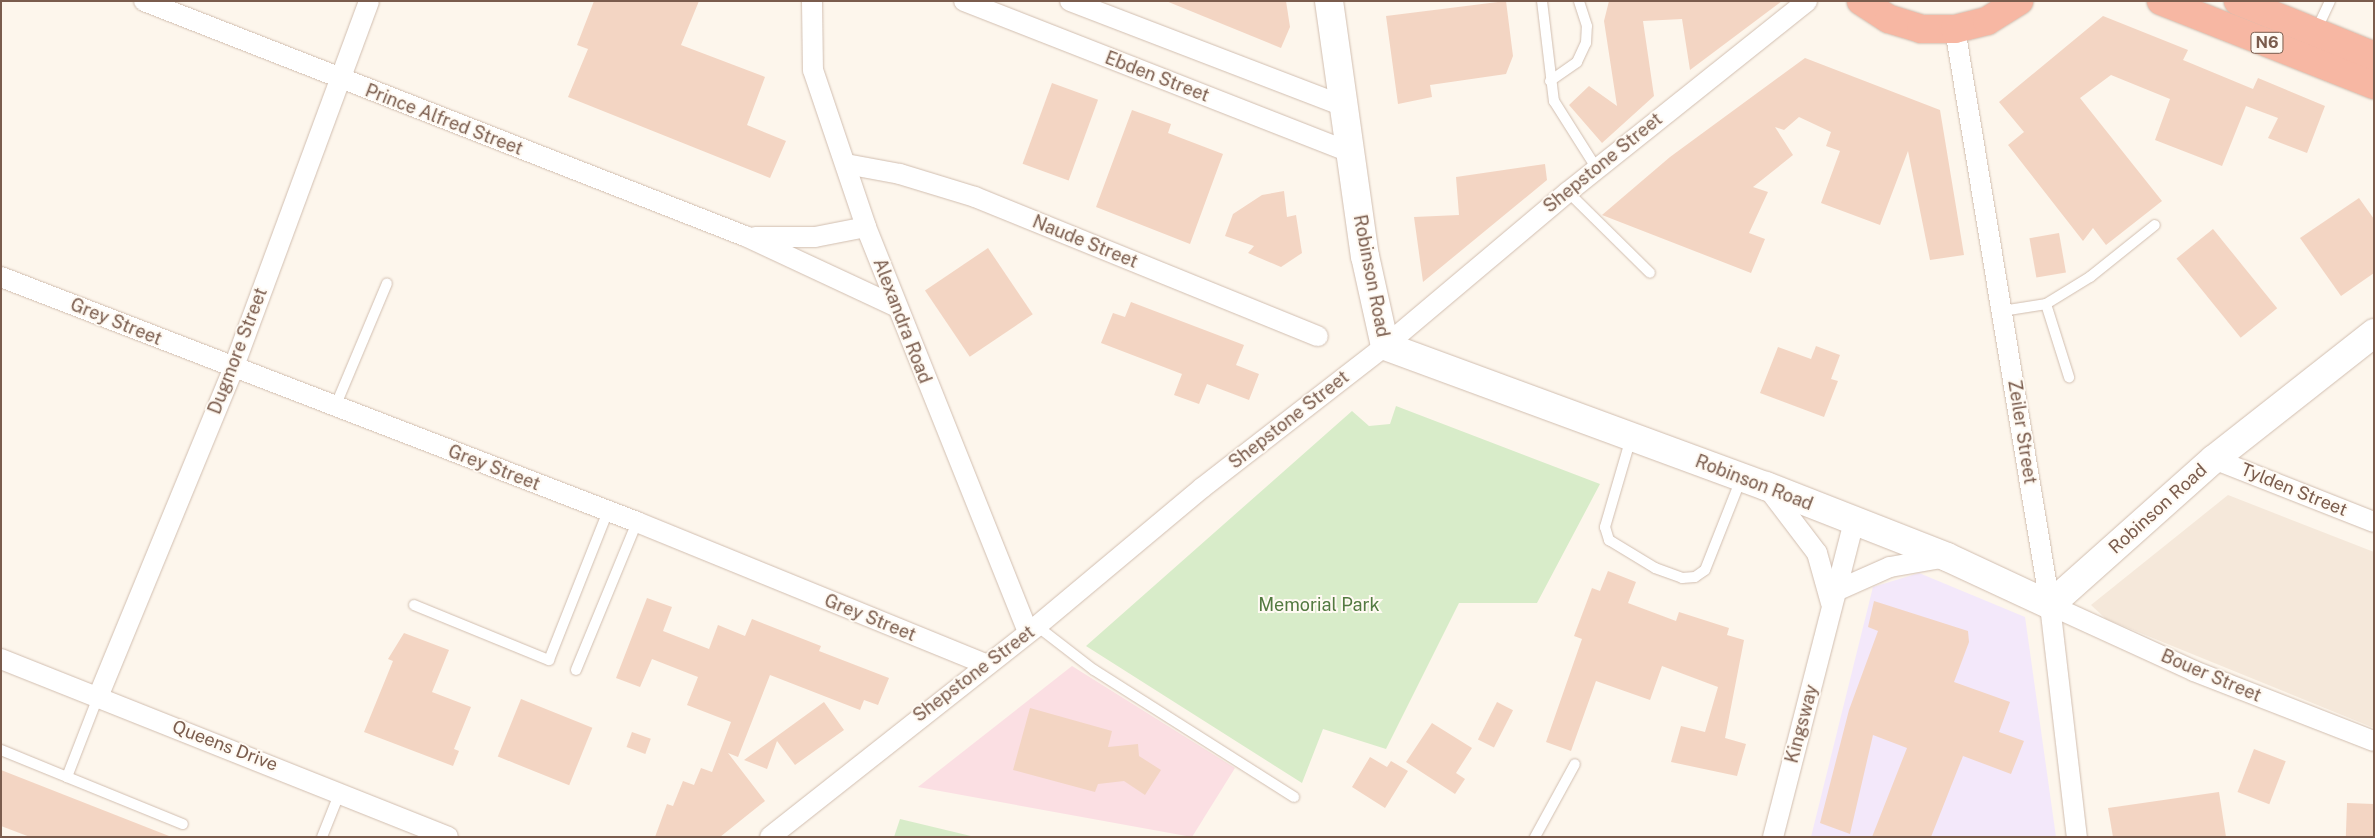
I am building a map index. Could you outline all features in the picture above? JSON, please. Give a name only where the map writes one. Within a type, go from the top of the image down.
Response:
[{"type":"highway","points":[[1861,1],[1889,19],[1921,29],[1955,30],[1987,21],[2019,1]]},
{"type":"highway","name":"N6","points":[[2161,1],[2374,85]]},
{"type":"highway","name":"N6","points":[[2238,1],[2374,56]]},
{"type":"street","name":"Prince Alfred Street","points":[[144,1],[338,79],[745,236],[895,306]]},
{"type":"street","name":"Dugmore Street","points":[[98,697],[233,369],[338,79],[369,1]]},
{"type":"street","name":"Alexandra Road","points":[[812,1],[813,70],[866,227],[895,306],[1032,629]]},
{"type":"street","name":"Ebden Street","points":[[964,1],[1350,152]]},
{"type":"street","points":[[1070,1],[1343,106]]},
{"type":"street","name":"Robinson Road","points":[[1329,1],[1365,256],[1385,346],[1754,482],[1947,557],[2050,605],[2214,459],[2374,333]]},
{"type":"street","name":"Shepstone Street","points":[[770,837],[985,664],[1032,629],[1202,488],[1385,346],[1790,8],[1807,1]]},
{"type":"street","name":"Zeiler Street","points":[[1955,30],[2050,605],[2077,837]]},
{"type":"street","name":"Naude Street","points":[[846,164],[900,174],[975,197],[1318,336]]},
{"type":"street","name":"Prince Alfred Street","points":[[745,236],[815,237],[866,227]]},
{"type":"street","name":"Grey Street","points":[[1,277],[233,369],[637,522],[985,664]]},
{"type":"street","name":"Tylden Street","points":[[2214,459],[2374,522]]},
{"type":"street","name":"Kingsway","points":[[1754,482],[1817,553],[1828,584],[1832,612]]},
{"type":"street","name":"Kingsway","points":[[1772,837],[1838,590],[1854,521]]},
{"type":"street","points":[[1838,590],[1890,567],[1947,557]]},
{"type":"street","name":"Bouer Street","points":[[2050,605],[2194,671],[2374,741]]},
{"type":"street","name":"Queens Drive","points":[[1,659],[340,792],[448,837]]},
{"type":"lane","points":[[1542,1],[1550,81],[1561,118],[1597,168]]},
{"type":"lane","points":[[1550,81],[1577,62],[1586,43],[1587,26],[1579,1]]},
{"type":"lane","points":[[2315,32],[2330,1]]},
{"type":"lane","points":[[1568,192],[1650,273]]},
{"type":"lane","points":[[2002,311],[2046,304],[2090,277],[2155,225]]},
{"type":"lane","points":[[335,407],[387,282]]},
{"type":"lane","points":[[2046,304],[2069,377]]},
{"type":"lane","points":[[1631,437],[1605,527],[1609,540],[1655,568],[1682,578],[1695,577],[1705,570],[1754,482]]},
{"type":"lane","points":[[414,605],[549,660],[608,511]]},
{"type":"lane","points":[[576,670],[637,522]]},
{"type":"lane","points":[[1032,629],[1294,797]]},
{"type":"lane","points":[[67,777],[98,697]]},
{"type":"lane","points":[[1,750],[183,824]]},
{"type":"lane","points":[[1535,837],[1575,764]]},
{"type":"lane","points":[[322,837],[340,792]]},
{"type":"shaded area","points":[[2228,495],[2374,552],[2374,728],[2106,619],[2091,605]]},
{"type":"shaded area","points":[[1919,573],[2025,617],[2056,837],[1811,837],[1873,587]]},
{"type":"shaded area","points":[[1072,666],[1235,768],[1192,837],[918,787]]},
{"type":"green space","name":"Memorial Park","points":[[1396,406],[1600,484],[1537,603],[1459,603],[1386,749],[1323,729],[1302,783],[1086,646],[1352,411],[1369,426],[1390,424]]},
{"type":"green space","points":[[900,819],[975,837],[894,837]]},
{"type":"building","points":[[594,1],[699,1],[681,45],[765,77],[747,125],[786,141],[770,178],[568,97],[588,49],[577,45]]},
{"type":"building","points":[[1166,1],[1286,1],[1290,27],[1281,48]]},
{"type":"building","points":[[1506,1],[1513,56],[1506,74],[1430,85],[1432,97],[1398,104],[1386,16]]},
{"type":"building","points":[[1609,1],[1782,1],[1690,70],[1682,19],[1643,21],[1654,96],[1602,143],[1569,105],[1589,86],[1617,106],[1604,21]]},
{"type":"building","points":[[2103,16],[2188,50],[2183,60],[2253,89],[2258,78],[2325,106],[2307,153],[2268,138],[2278,118],[2246,106],[2222,166],[2155,140],[2170,99],[2111,75],[2080,98],[2162,201],[2106,245],[2093,228],[2083,241],[2008,145],[2024,132],[1999,102]]},
{"type":"building","points":[[1805,58],[1940,110],[1964,255],[1930,260],[1908,151],[1880,225],[1821,203],[1840,151],[1826,146],[1831,132],[1799,117],[1784,130],[1775,127],[1793,155],[1753,187],[1768,192],[1749,233],[1765,239],[1751,273],[1602,215],[1670,157]]},
{"type":"building","points":[[1052,83],[1098,100],[1069,181],[1023,164]]},
{"type":"building","points":[[1132,110],[1171,124],[1168,133],[1223,154],[1190,244],[1096,207]]},
{"type":"building","points":[[1545,164],[1547,180],[1423,282],[1414,217],[1459,215],[1456,177]]},
{"type":"building","points":[[1284,191],[1287,217],[1296,215],[1302,253],[1281,267],[1248,253],[1254,246],[1225,236],[1233,214],[1262,195]]},
{"type":"building","points":[[2359,198],[2374,219],[2374,273],[2341,296],[2300,238]]},
{"type":"building","points":[[2213,229],[2277,308],[2241,338],[2176,259]]},
{"type":"building","points":[[2059,233],[2066,272],[2036,278],[2029,238]]},
{"type":"building","points":[[988,248],[1033,314],[970,357],[925,290]]},
{"type":"building","points":[[1131,302],[1244,345],[1236,365],[1259,374],[1249,400],[1207,384],[1199,404],[1174,395],[1182,374],[1101,343],[1113,313],[1125,317]]},
{"type":"building","points":[[1816,346],[1840,355],[1831,379],[1838,381],[1824,417],[1760,393],[1778,347],[1811,359]]},
{"type":"building","points":[[1608,571],[1636,582],[1628,603],[1676,621],[1679,612],[1729,628],[1727,635],[1744,640],[1725,738],[1746,744],[1737,776],[1671,762],[1681,726],[1705,732],[1718,687],[1662,666],[1650,700],[1596,681],[1571,751],[1546,742],[1582,639],[1574,636],[1592,588],[1600,591]]},
{"type":"building","points":[[647,598],[672,607],[663,631],[709,649],[718,625],[745,636],[752,619],[821,646],[819,651],[889,678],[878,705],[864,700],[860,710],[770,675],[738,757],[728,753],[765,801],[720,837],[655,837],[667,804],[673,806],[683,781],[694,785],[701,768],[712,772],[731,722],[687,705],[698,677],[652,659],[640,687],[616,678]]},
{"type":"building","points":[[1874,601],[1968,631],[1969,642],[1954,682],[2010,702],[1999,732],[2024,741],[2011,774],[1963,756],[1931,837],[1872,837],[1907,748],[1873,735],[1850,834],[1820,823],[1849,710],[1878,631],[1868,627]]},
{"type":"building","points":[[404,633],[449,650],[432,692],[471,707],[454,749],[459,751],[453,766],[364,732],[393,661],[388,659]]},
{"type":"building","points":[[521,699],[592,728],[569,785],[498,756]]},
{"type":"building","points":[[824,702],[844,730],[795,765],[777,741],[767,769],[744,760]]},
{"type":"building","points":[[1497,702],[1513,710],[1494,748],[1478,739]]},
{"type":"building","points":[[1030,708],[1112,731],[1108,747],[1138,744],[1139,756],[1161,770],[1145,795],[1124,781],[1098,784],[1095,792],[1013,770]]},
{"type":"building","points":[[1432,723],[1472,748],[1456,773],[1465,779],[1455,794],[1406,762]]},
{"type":"building","points":[[632,732],[651,739],[645,754],[627,747]]},
{"type":"building","points":[[2254,749],[2286,761],[2269,804],[2238,792]]},
{"type":"building","points":[[1370,757],[1387,767],[1391,761],[1408,771],[1385,808],[1352,787]]},
{"type":"building","points":[[1,770],[169,837],[30,837],[1,826]]},
{"type":"building","points":[[2219,792],[2226,837],[2113,837],[2108,808]]},
{"type":"building","points":[[2347,803],[2374,804],[2373,837],[2346,837]]}]
